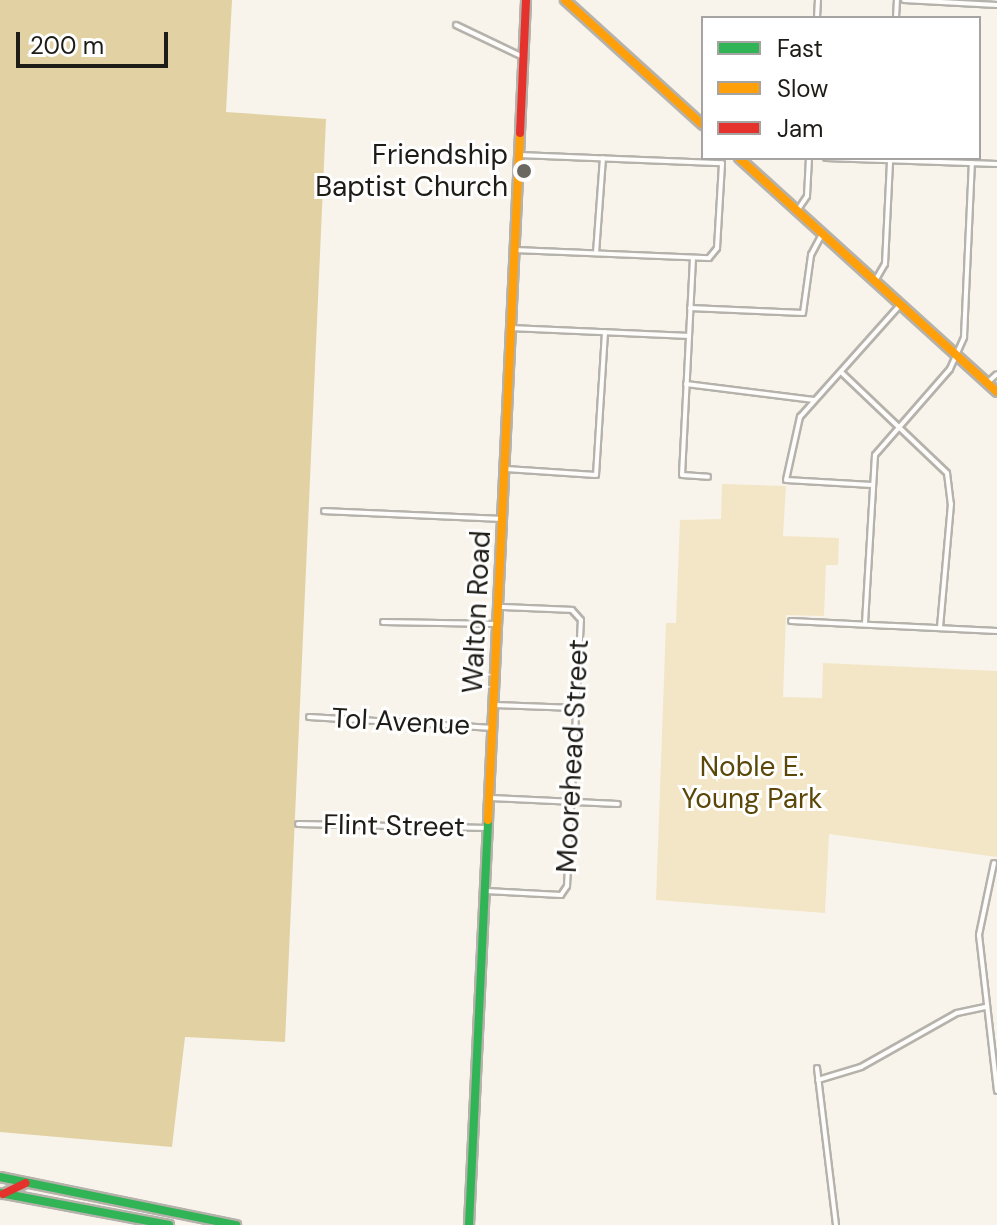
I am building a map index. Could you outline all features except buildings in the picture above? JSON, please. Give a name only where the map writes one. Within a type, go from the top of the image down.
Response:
[{"type":"main road","name":"Walton Road","points":[[469,1225],[526,0]]},
{"type":"main road","points":[[565,0],[701,123]]},
{"type":"main road","points":[[741,160],[997,392]]},
{"type":"main road","points":[[0,1177],[236,1225]]},
{"type":"main road","points":[[32,1182],[8,1186],[2,1194],[169,1225]]},
{"type":"street","points":[[904,0],[997,5]]},
{"type":"street","points":[[456,25],[523,57]]},
{"type":"street","points":[[519,155],[722,163]]},
{"type":"street","points":[[596,253],[603,158]]},
{"type":"street","points":[[515,250],[693,258],[714,254],[722,163],[725,160]]},
{"type":"street","points":[[797,211],[807,196],[809,160]]},
{"type":"street","points":[[875,281],[885,264],[890,160]]},
{"type":"street","points":[[910,160],[997,164]]},
{"type":"street","points":[[865,623],[875,455],[957,356],[966,323],[972,163]]},
{"type":"street","points":[[690,308],[803,313],[811,255],[822,234]]},
{"type":"street","points":[[693,258],[682,475],[708,477]]},
{"type":"street","points":[[872,485],[786,480],[797,424],[814,400],[900,305]]},
{"type":"street","points":[[512,328],[688,336]]},
{"type":"street","points":[[506,469],[596,475],[605,332]]},
{"type":"street","points":[[841,372],[939,462],[950,487],[940,628]]},
{"type":"street","points":[[987,383],[997,374]]},
{"type":"street","points":[[686,384],[814,400]]},
{"type":"street","points":[[324,511],[504,519]]},
{"type":"street","name":"Moorehead Street","points":[[486,891],[564,893],[581,620],[572,610],[499,607]]},
{"type":"street","points":[[791,621],[997,631]]},
{"type":"street","points":[[383,622],[499,624]]},
{"type":"street","points":[[495,705],[576,708]]},
{"type":"street","name":"Tol Avenue","points":[[309,717],[494,728]]},
{"type":"street","points":[[491,798],[618,804]]},
{"type":"street","name":"Flint Street","points":[[298,824],[489,828]]},
{"type":"street","points":[[994,863],[979,935],[997,1091]]},
{"type":"street","points":[[818,1080],[861,1067],[960,1012],[986,1007]]},
{"type":"street","points":[[817,1068],[836,1225]]},
{"type":"green space","name":"Noble E. Young Park","points":[[722,484],[786,486],[783,536],[839,538],[838,565],[826,565],[824,616],[786,615],[783,697],[822,698],[823,663],[997,671],[997,857],[829,834],[825,913],[656,900],[666,623],[676,623],[680,520],[721,519]]},
{"type":"shaded area","points":[[0,0],[232,0],[226,112],[326,119],[285,1042],[185,1037],[172,1147],[0,1132]]},
{"type":"traffic: fast","points":[[469,1225],[488,820]]},
{"type":"traffic: fast","points":[[0,1177],[236,1225]]},
{"type":"traffic: fast","points":[[0,1193],[169,1225]]},
{"type":"traffic: slow","points":[[565,0],[701,123]]},
{"type":"traffic: slow","points":[[488,820],[520,133]]},
{"type":"traffic: slow","points":[[741,160],[997,392]]},
{"type":"traffic: jam","points":[[520,133],[526,0]]},
{"type":"traffic: jam","points":[[3,1194],[26,1183]]},
{"type":"place","name":"Friendship Baptist Church","points":[[524,171]]}]
